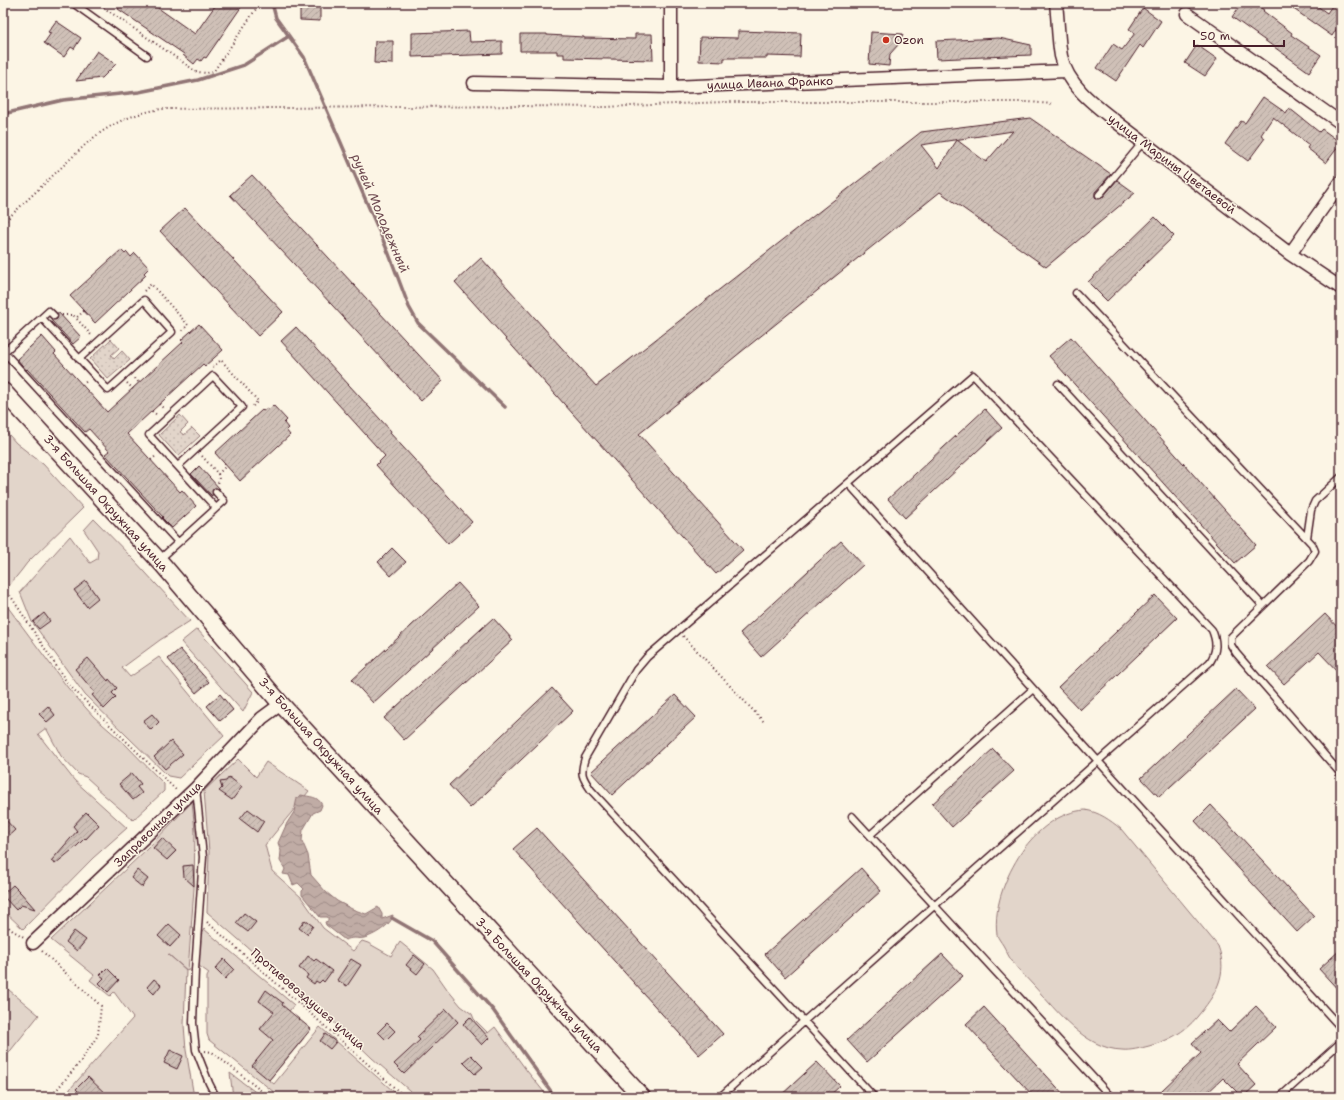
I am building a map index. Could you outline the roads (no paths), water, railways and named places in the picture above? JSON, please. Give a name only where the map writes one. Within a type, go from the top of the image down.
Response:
[{"type":"street","points":[[671,3],[671,87]]},
{"type":"street","name":"улица Марины Цветаевой","points":[[1056,3],[1061,56],[1066,71],[1079,90],[1094,104],[1290,254],[1341,288]]},
{"type":"street","points":[[1187,14],[1341,123]]},
{"type":"street","name":"улица Ивана Франко","points":[[474,83],[671,87],[1066,71]]},
{"type":"street","points":[[1290,254],[1341,182]]},
{"type":"street","name":"3-я Большая Окружная улица","points":[[3,391],[158,561],[281,704],[642,1097]]},
{"type":"street","name":"Заправочная улица","points":[[33,943],[196,788],[262,718],[281,704]]},
{"type":"lane","points":[[72,3],[147,56]]},
{"type":"lane","points":[[1100,195],[1143,142]]},
{"type":"lane","points":[[1076,292],[1312,544],[1315,551],[1312,557],[1231,637],[1231,645],[1236,653],[1341,774]]},
{"type":"lane","points":[[42,318],[108,390],[172,332],[144,300],[77,356]]},
{"type":"lane","points":[[54,316],[49,311],[4,352],[178,542]]},
{"type":"lane","points":[[720,1097],[804,1021],[1210,662],[1214,656],[1216,638],[1212,630],[973,375],[647,657],[636,670],[585,758],[582,767],[582,777],[591,790],[804,1021],[874,1097]]},
{"type":"lane","points":[[178,466],[242,408],[213,376],[149,435],[216,508]]},
{"type":"lane","points":[[1058,384],[1263,606]]},
{"type":"lane","points":[[1307,538],[1311,510],[1315,501],[1341,477]]},
{"type":"lane","points":[[848,483],[1341,1028]]},
{"type":"lane","points":[[158,561],[224,501],[216,492]]},
{"type":"lane","points":[[870,835],[1033,689]]},
{"type":"lane","points":[[196,788],[203,857],[193,1023],[196,1050],[216,1097]]},
{"type":"lane","points":[[852,816],[1111,1097]]},
{"type":"lane","points":[[1280,1097],[1341,1042]]},
{"type":"water","points":[[301,795],[316,798],[322,805],[320,810],[313,813],[303,830],[302,841],[308,855],[311,875],[326,892],[337,901],[352,909],[366,914],[378,907],[382,914],[382,919],[393,915],[392,919],[382,930],[368,937],[345,940],[326,925],[325,922],[328,921],[328,917],[320,917],[302,895],[302,891],[304,889],[298,883],[293,885],[289,875],[283,874],[285,869],[280,861],[281,851],[278,843],[294,812],[297,798]]},
{"type":"waterway","name":"ручей Молодежный","points":[[272,3],[276,18],[304,57],[389,254],[409,307],[418,323],[505,407]]},
{"type":"waterway","points":[[3,114],[63,100],[139,92],[198,80],[244,65],[289,36]]},
{"type":"waterway","points":[[392,918],[432,941],[493,1010],[555,1097]]},
{"type":"place","name":"Ozon","points":[[886,40]]}]
